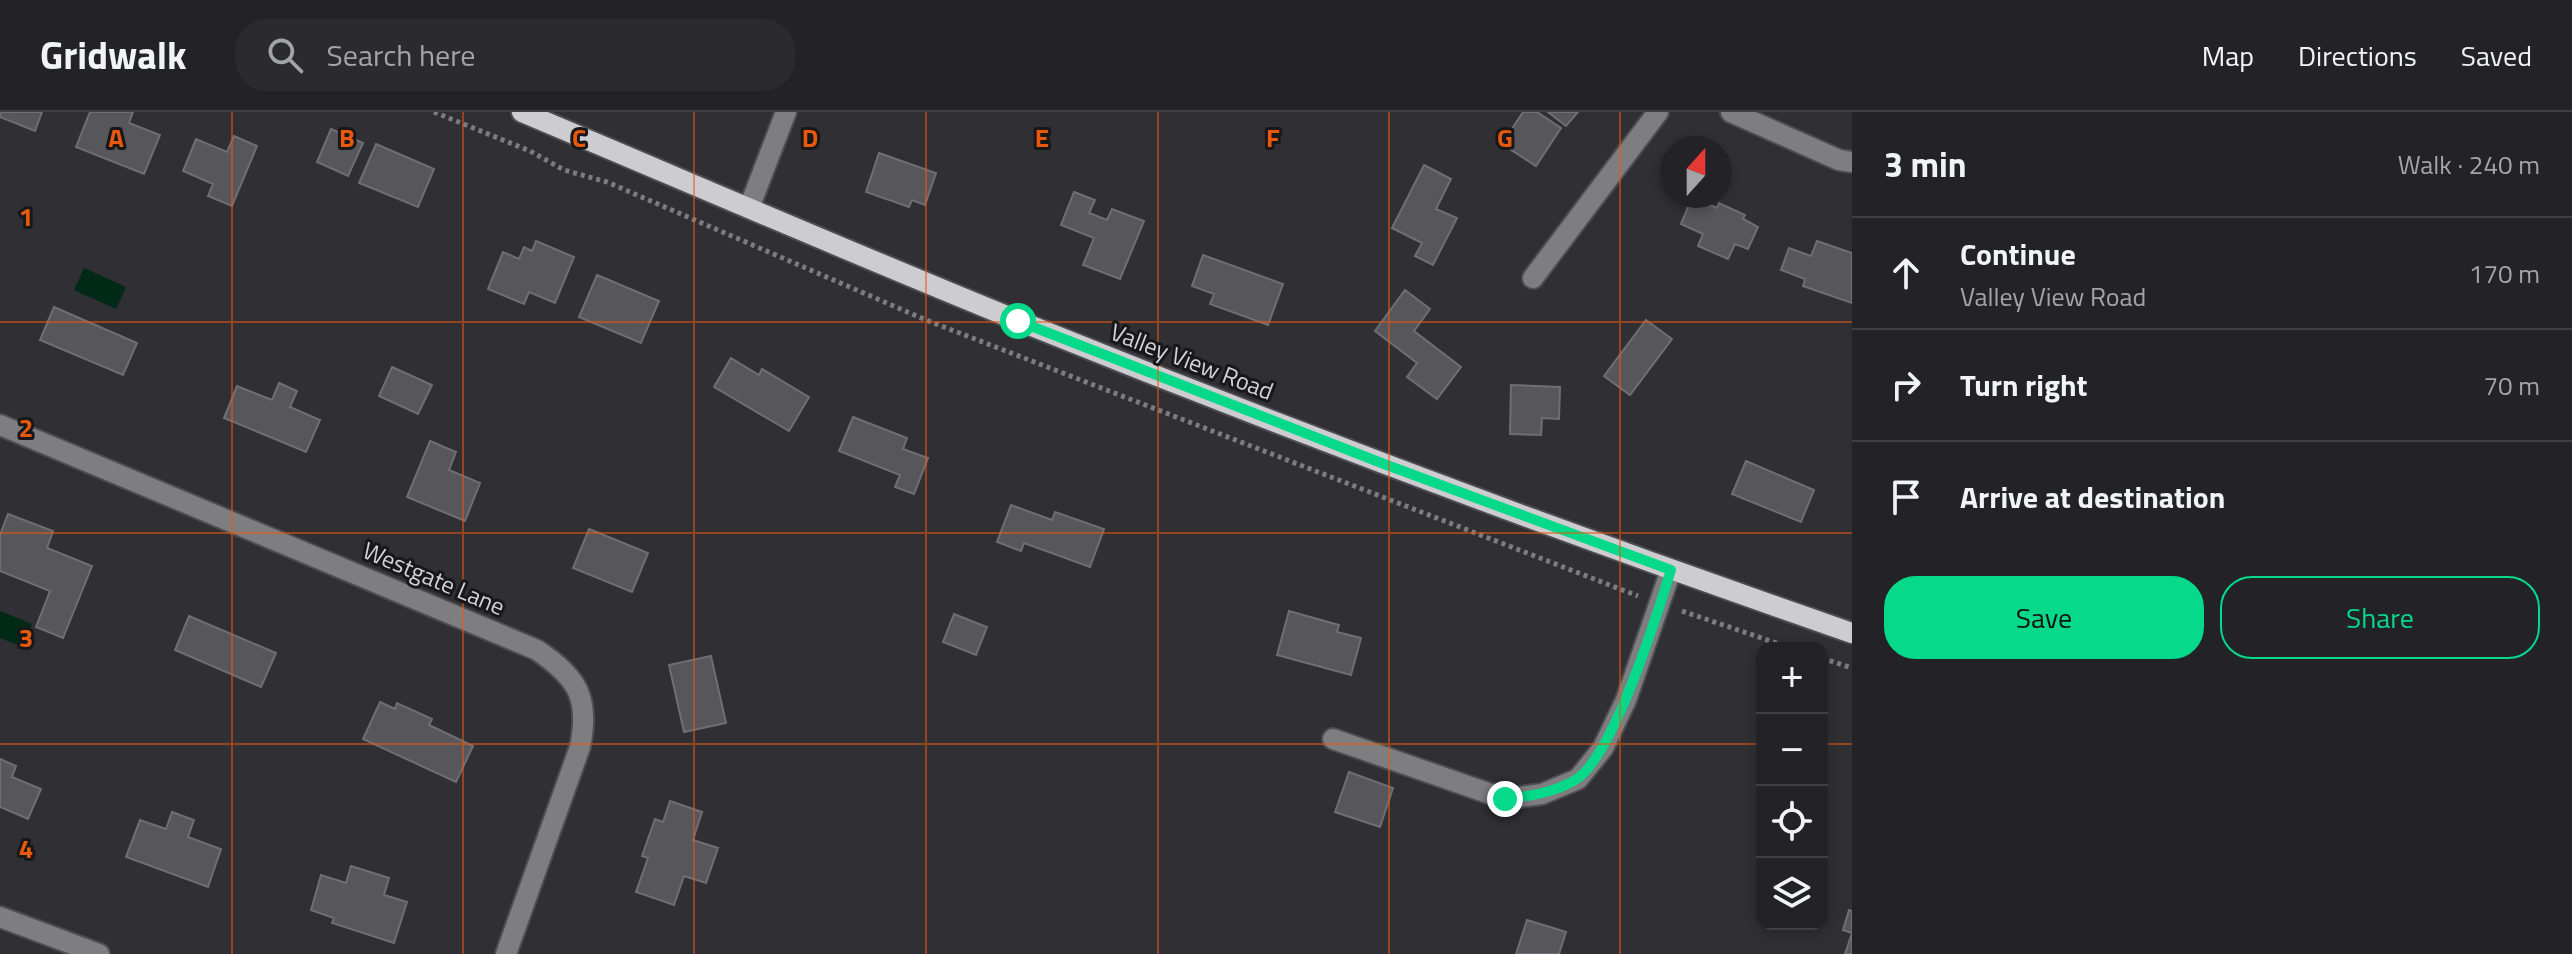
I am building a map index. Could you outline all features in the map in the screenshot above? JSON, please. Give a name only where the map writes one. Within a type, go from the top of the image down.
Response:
[{"type":"main road","name":"Valley View Road","points":[[522,112],[1018,321],[1369,459],[1852,633]]},
{"type":"street","points":[[749,208],[786,112]]},
{"type":"street","points":[[1533,278],[1658,112]]},
{"type":"street","points":[[1731,112],[1839,160],[1852,162]]},
{"type":"street","name":"Westgate Lane","points":[[0,425],[537,650],[561,666],[578,690],[586,719],[506,954]]},
{"type":"street","points":[[1333,739],[1505,799],[1542,794],[1578,779],[1603,748],[1626,700],[1671,570]]},
{"type":"street","points":[[0,917],[99,954]]},
{"type":"path","points":[[434,112],[530,151],[564,170],[607,182],[926,320],[1660,604],[1773,642]]},
{"type":"path","points":[[1828,660],[1852,668]]},
{"type":"shaded area","points":[[84,268],[126,287],[116,309],[74,290]]},
{"type":"shaded area","points":[[0,611],[32,624],[23,647],[0,638]]},
{"type":"building","points":[[0,112],[42,112],[35,131],[0,117]]},
{"type":"building","points":[[90,112],[133,112],[129,123],[160,135],[144,174],[76,147]]},
{"type":"building","points":[[1523,112],[1537,112],[1561,128],[1536,166],[1502,144]]},
{"type":"building","points":[[1548,112],[1578,112],[1566,126]]},
{"type":"building","points":[[331,129],[363,143],[348,176],[317,162]]},
{"type":"building","points":[[234,136],[257,146],[232,206],[208,196],[213,184],[183,171],[196,139],[227,152]]},
{"type":"building","points":[[376,144],[434,169],[418,207],[359,183]]},
{"type":"building","points":[[879,153],[936,173],[925,205],[912,200],[909,207],[866,192]]},
{"type":"building","points":[[1424,165],[1451,179],[1436,209],[1457,218],[1433,265],[1415,256],[1422,243],[1392,228]]},
{"type":"building","points":[[1074,192],[1095,200],[1089,213],[1107,220],[1112,209],[1144,221],[1120,279],[1083,265],[1094,238],[1061,225]]},
{"type":"building","points":[[1688,208],[1730,208],[1745,215],[1743,219],[1758,227],[1748,249],[1735,244],[1728,259],[1698,246],[1703,234],[1681,224]]},
{"type":"building","points":[[536,241],[574,257],[555,303],[529,292],[524,304],[488,289],[503,252],[519,259],[524,247],[532,251]]},
{"type":"building","points":[[1817,241],[1852,253],[1852,303],[1803,286],[1805,279],[1781,270],[1789,248],[1811,256]]},
{"type":"building","points":[[1203,255],[1283,284],[1268,325],[1210,304],[1214,294],[1192,286]]},
{"type":"building","points":[[597,275],[659,301],[641,343],[579,317]]},
{"type":"building","points":[[1405,290],[1430,309],[1414,331],[1461,367],[1437,399],[1407,377],[1417,363],[1375,331]]},
{"type":"building","points":[[54,307],[137,343],[123,375],[40,340]]},
{"type":"building","points":[[1646,320],[1672,339],[1630,395],[1604,376]]},
{"type":"building","points":[[731,358],[759,375],[762,369],[809,397],[789,431],[714,387]]},
{"type":"building","points":[[392,367],[432,385],[418,414],[379,396]]},
{"type":"building","points":[[279,383],[297,391],[290,407],[320,420],[306,452],[224,418],[237,386],[272,400]]},
{"type":"building","points":[[1511,385],[1560,387],[1559,419],[1542,418],[1541,435],[1510,434]]},
{"type":"building","points":[[853,417],[907,438],[903,449],[928,458],[914,494],[895,487],[900,475],[839,451]]},
{"type":"building","points":[[430,441],[456,452],[449,470],[480,483],[465,521],[407,497]]},
{"type":"building","points":[[1746,461],[1814,490],[1801,522],[1732,494]]},
{"type":"building","points":[[1011,505],[1052,520],[1055,512],[1104,529],[1090,567],[1024,543],[1021,551],[997,542]]},
{"type":"building","points":[[8,514],[53,531],[47,548],[92,566],[63,638],[36,627],[50,591],[0,571],[0,535]]},
{"type":"building","points":[[589,529],[648,553],[632,592],[573,568]]},
{"type":"building","points":[[1289,611],[1339,625],[1337,632],[1361,638],[1351,675],[1277,655]]},
{"type":"building","points":[[954,614],[987,627],[976,655],[943,642]]},
{"type":"building","points":[[189,616],[276,653],[261,687],[175,650]]},
{"type":"building","points":[[711,656],[726,723],[684,732],[669,665]]},
{"type":"building","points":[[380,702],[395,709],[397,703],[432,719],[429,725],[473,746],[456,782],[363,739]]},
{"type":"building","points":[[0,759],[16,766],[12,777],[41,789],[28,819],[0,807]]},
{"type":"building","points":[[1349,772],[1393,788],[1380,827],[1335,812]]},
{"type":"building","points":[[670,801],[702,812],[693,840],[718,848],[706,883],[684,876],[674,905],[636,892],[648,858],[642,856],[655,819],[663,822]]},
{"type":"building","points":[[172,812],[194,820],[188,837],[221,849],[208,887],[126,857],[140,820],[166,829]]},
{"type":"building","points":[[351,866],[389,878],[384,895],[407,902],[394,943],[332,923],[334,918],[311,910],[321,875],[346,883]]},
{"type":"building","points":[[1849,910],[1852,911],[1852,933],[1843,930]]},
{"type":"building","points":[[1527,920],[1566,932],[1559,954],[1516,954]]},
{"type":"building","points":[[1852,933],[1852,954],[1845,954]]},
{"type":"route","points":[[1018,321],[1384,464],[1671,570],[1626,700],[1603,748],[1578,779],[1542,794],[1505,799]]}]
